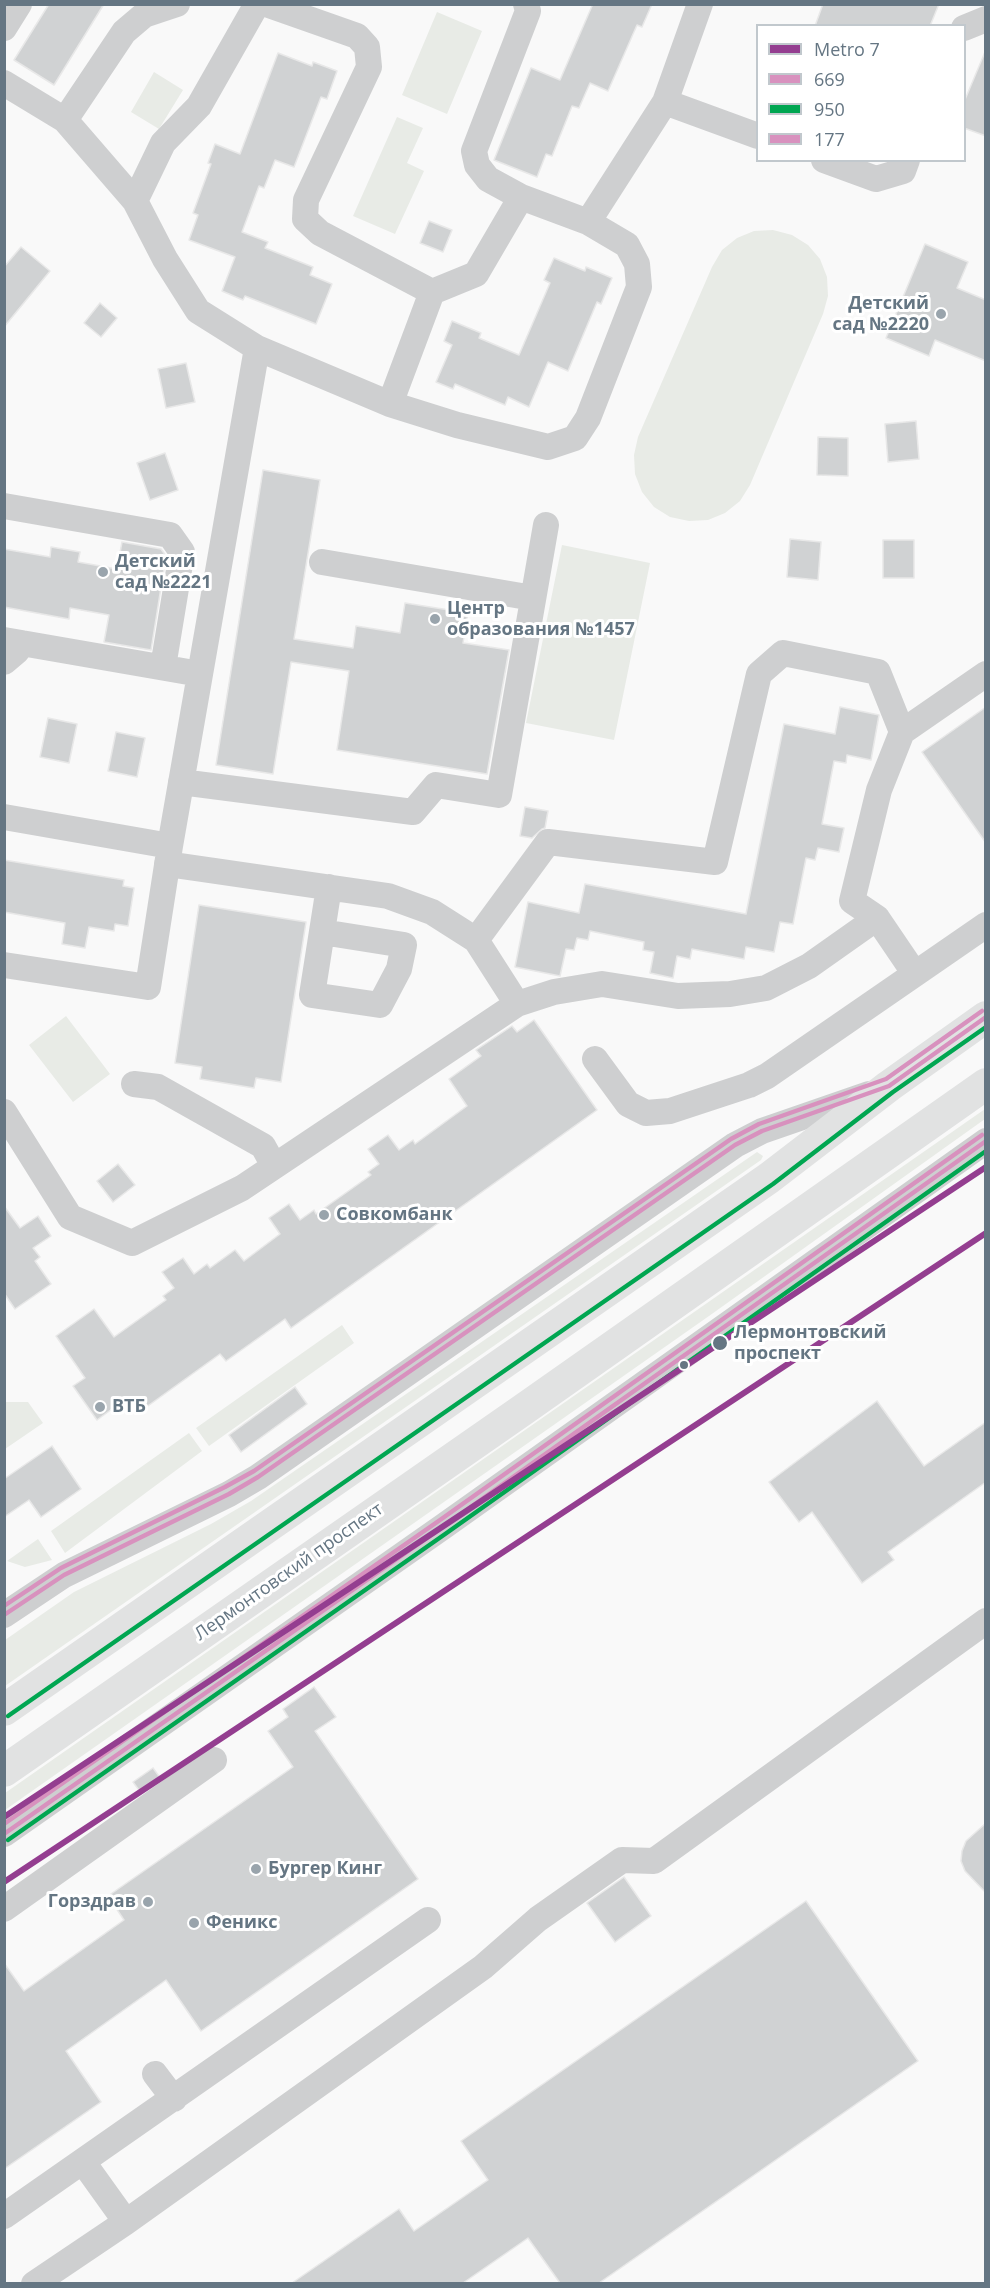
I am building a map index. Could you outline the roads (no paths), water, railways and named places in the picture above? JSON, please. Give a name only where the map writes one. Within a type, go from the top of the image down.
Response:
[{"type":"main road","points":[[4,1710],[770,1178],[890,1086],[986,1017]]},
{"type":"main road","name":"Лермонтовский проспект","points":[[4,1771],[986,1084]]},
{"type":"street","points":[[4,28],[19,4]]},
{"type":"street","points":[[65,120],[124,32],[144,15],[177,4]]},
{"type":"street","points":[[135,201],[163,143],[199,106],[257,4]]},
{"type":"street","points":[[266,4],[357,36],[367,47],[369,67],[306,200],[305,219],[320,233],[432,292]]},
{"type":"street","points":[[4,83],[65,120],[135,201],[165,259],[198,311],[257,348],[390,404],[457,425],[548,447],[574,438],[588,417],[639,287],[637,264],[627,245],[588,222],[522,197],[488,179],[477,165],[474,151],[528,11],[526,4]]},
{"type":"street","points":[[588,222],[664,102],[700,4]]},
{"type":"street","points":[[966,27],[986,19]]},
{"type":"street","points":[[664,102],[756,135]]},
{"type":"street","points":[[829,162],[876,179],[903,171],[907,162]]},
{"type":"street","points":[[390,404],[432,292],[476,274],[522,197]]},
{"type":"street","points":[[4,965],[148,987],[181,782],[257,348]]},
{"type":"street","points":[[4,506],[170,535],[182,552],[163,667]]},
{"type":"street","points":[[181,782],[413,812],[436,785],[499,795],[546,525]]},
{"type":"street","points":[[322,562],[533,598]]},
{"type":"street","points":[[10,648],[163,667],[200,674]]},
{"type":"street","points":[[476,940],[548,842],[715,862],[759,674],[783,653],[878,672],[902,732]]},
{"type":"street","points":[[915,974],[877,918],[852,901],[879,790],[902,732],[986,674]]},
{"type":"street","points":[[4,817],[169,855],[329,887],[388,896],[432,912],[476,940],[517,1004]]},
{"type":"street","points":[[322,932],[329,887]]},
{"type":"street","points":[[4,1112],[70,1217],[132,1243],[242,1188],[517,1004],[554,992],[602,984],[678,996],[730,994],[766,988],[809,966],[877,918]]},
{"type":"street","points":[[596,1059],[628,1104],[646,1113],[670,1111],[767,1076],[986,926]]},
{"type":"street","points":[[134,1084],[158,1087],[263,1146],[274,1166]]},
{"type":"street","points":[[5,1613],[64,1575],[229,1494],[258,1477],[735,1145],[762,1131],[890,1086]]},
{"type":"street","points":[[4,1834],[435,1533],[986,1141]]},
{"type":"street","points":[[34,2283],[126,2222],[483,1967],[538,1919],[622,1860],[654,1861],[986,1621]]},
{"type":"street","points":[[4,1909],[214,1760]]},
{"type":"street","points":[[4,2216],[428,1920]]},
{"type":"street","points":[[155,2073],[174,2099]]},
{"type":"street","points":[[83,2162],[126,2222]]},
{"type":"metro line","name":"7","points":[[4,1817],[986,1167]]},
{"type":"metro line","name":"7","points":[[4,1882],[986,1233]]},
{"type":"place","name":"Детский сад №2220","points":[[941,314]]},
{"type":"place","name":"Детский сад №2221","points":[[103,572]]},
{"type":"place","name":"Центр образования №1457","points":[[435,619]]},
{"type":"place","name":"Совкомбанк","points":[[324,1215]]},
{"type":"place","name":"Лермонтовский проспект","points":[[720,1343]]},
{"type":"place","name":"ВТБ","points":[[100,1407]]},
{"type":"place","name":"Бургер Кинг","points":[[256,1869]]},
{"type":"place","name":"Горздрав","points":[[148,1902]]},
{"type":"place","name":"Феникс","points":[[194,1923]]}]
